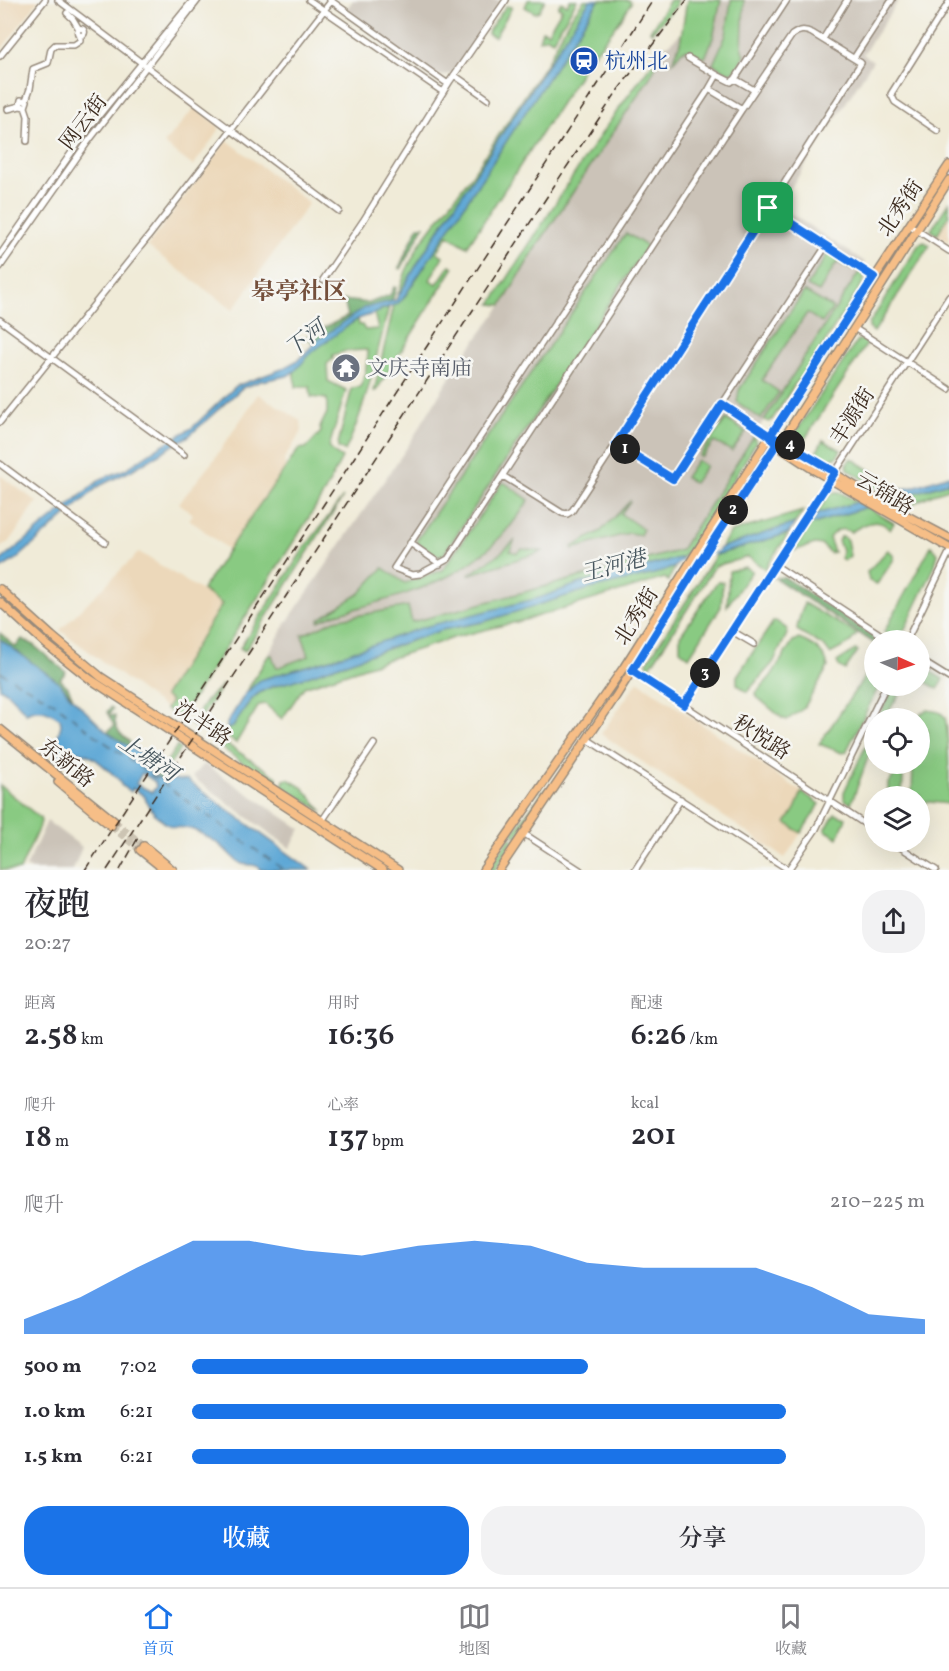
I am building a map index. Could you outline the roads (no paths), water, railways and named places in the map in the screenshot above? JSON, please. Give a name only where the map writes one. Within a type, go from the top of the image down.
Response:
[{"type":"main road","name":"北秀街","points":[[483,870],[624,667],[770,436],[949,165]]},
{"type":"main road","name":"北秀街","points":[[499,870],[632,671],[708,549],[949,180]]},
{"type":"main road","name":"云锦路","points":[[770,436],[833,476],[949,538]]},
{"type":"main road","name":"云锦路","points":[[833,476],[862,499],[949,548]]},
{"type":"main road","name":"沈半路","points":[[0,589],[101,677],[169,719],[398,870]]},
{"type":"main road","name":"沈半路","points":[[0,602],[46,644],[90,679],[383,870]]},
{"type":"main road","name":"东新路","points":[[0,729],[112,824],[0,735]]},
{"type":"main road","points":[[165,870],[142,848],[174,870]]},
{"type":"street","points":[[0,56],[45,0]]},
{"type":"street","points":[[58,0],[339,211]]},
{"type":"street","name":"网云街","points":[[0,267],[87,142],[193,0]]},
{"type":"street","name":"网云街","points":[[0,255],[88,129],[145,65],[198,0]]},
{"type":"street","points":[[309,0],[443,92]]},
{"type":"street","points":[[0,422],[331,0],[448,84]]},
{"type":"street","points":[[322,280],[363,221],[448,84],[506,0]]},
{"type":"street","points":[[688,58],[731,82],[787,0]]},
{"type":"street","points":[[823,39],[848,0]]},
{"type":"street","points":[[854,58],[892,0]]},
{"type":"street","points":[[938,131],[891,98],[893,89],[949,3]]},
{"type":"street","points":[[27,141],[28,116],[24,104],[30,89],[33,69],[48,63],[51,49],[55,45],[76,44],[80,41],[80,32],[67,13]]},
{"type":"street","points":[[503,476],[562,513],[567,514],[572,511],[861,63],[806,30],[798,30],[792,35],[448,559],[420,574],[412,575],[394,568],[717,75]]},
{"type":"street","points":[[454,75],[488,99]]},
{"type":"street","points":[[735,79],[754,90]]},
{"type":"street","points":[[709,88],[742,109]]},
{"type":"street","points":[[8,109],[24,104]]},
{"type":"street","points":[[768,208],[874,277]]},
{"type":"street","points":[[909,225],[949,251]]},
{"type":"street","points":[[616,444],[673,479],[826,246]]},
{"type":"street","name":"丰源街","points":[[684,705],[949,297]]},
{"type":"street","points":[[0,320],[184,455]]},
{"type":"street","points":[[854,328],[949,389]]},
{"type":"street","points":[[722,404],[770,436]]},
{"type":"street","points":[[0,464],[105,542]]},
{"type":"street","points":[[410,543],[440,564]]},
{"type":"street","points":[[912,630],[949,553]]},
{"type":"street","points":[[775,565],[874,630]]},
{"type":"street","points":[[732,631],[754,644]]},
{"type":"street","points":[[930,666],[949,678]]},
{"type":"street","name":"秋悦路","points":[[632,671],[864,823]]},
{"type":"street","points":[[587,738],[788,870],[816,829],[881,696]]},
{"type":"street","points":[[322,821],[374,744]]},
{"type":"street","points":[[635,870],[681,799]]},
{"type":"street","points":[[523,833],[580,870]]},
{"type":"street","points":[[908,852],[936,870]]},
{"type":"water","points":[[590,0],[599,0],[403,299],[379,312],[358,319],[311,353],[295,371],[287,376],[261,381],[242,388],[189,436],[130,471],[99,486],[17,559],[0,569],[0,561],[101,479],[126,469],[192,428],[236,386],[282,369],[298,360],[318,340],[364,308],[396,300],[425,251]]},
{"type":"water","points":[[949,475],[949,482],[895,499],[884,493],[913,487]]},
{"type":"water","points":[[858,502],[867,507],[810,525],[817,514]]},
{"type":"water","points":[[795,523],[789,533],[716,555],[720,548]]},
{"type":"water","points":[[683,557],[675,567],[654,574],[589,589],[483,622],[442,630],[270,687],[256,695],[245,707],[233,727],[227,729],[227,723],[245,694],[260,680],[331,659],[424,627],[539,598],[581,583]]},
{"type":"water","points":[[0,639],[61,684],[69,695],[106,731],[137,752],[152,759],[146,769],[160,779],[187,780],[311,870],[260,870],[255,866],[244,865],[220,845],[199,832],[169,825],[152,810],[145,797],[133,788],[131,792],[121,785],[120,781],[93,758],[77,751],[61,755],[54,751],[61,725],[60,719],[44,710],[26,713],[8,693],[0,688]],"holes":[[[142,773],[155,782],[156,787],[152,792],[136,784]]]},
{"type":"waterway","name":"王河港","points":[[804,524],[814,521]]},
{"type":"waterway","name":"王河港","points":[[710,554],[719,551]]},
{"type":"waterway","name":"王河港","points":[[678,562],[688,560]]},
{"type":"tunnel","points":[[114,821],[144,846]]},
{"type":"tunnel","points":[[111,826],[140,850]]},
{"type":"railway","points":[[85,870],[653,0]]},
{"type":"railway","points":[[107,870],[554,186],[618,90],[687,0]]},
{"type":"railway","points":[[120,870],[139,836]]},
{"type":"place","name":"杭州北","points":[[584,61]]},
{"type":"place","name":"文庆寺南庙","points":[[346,368]]},
{"type":"district","name":"皋亭社区","points":[[299,291]]},
{"type":"water label","name":"下河","points":[[305,338]]},
{"type":"water label","name":"上塘河","points":[[149,757]]}]
